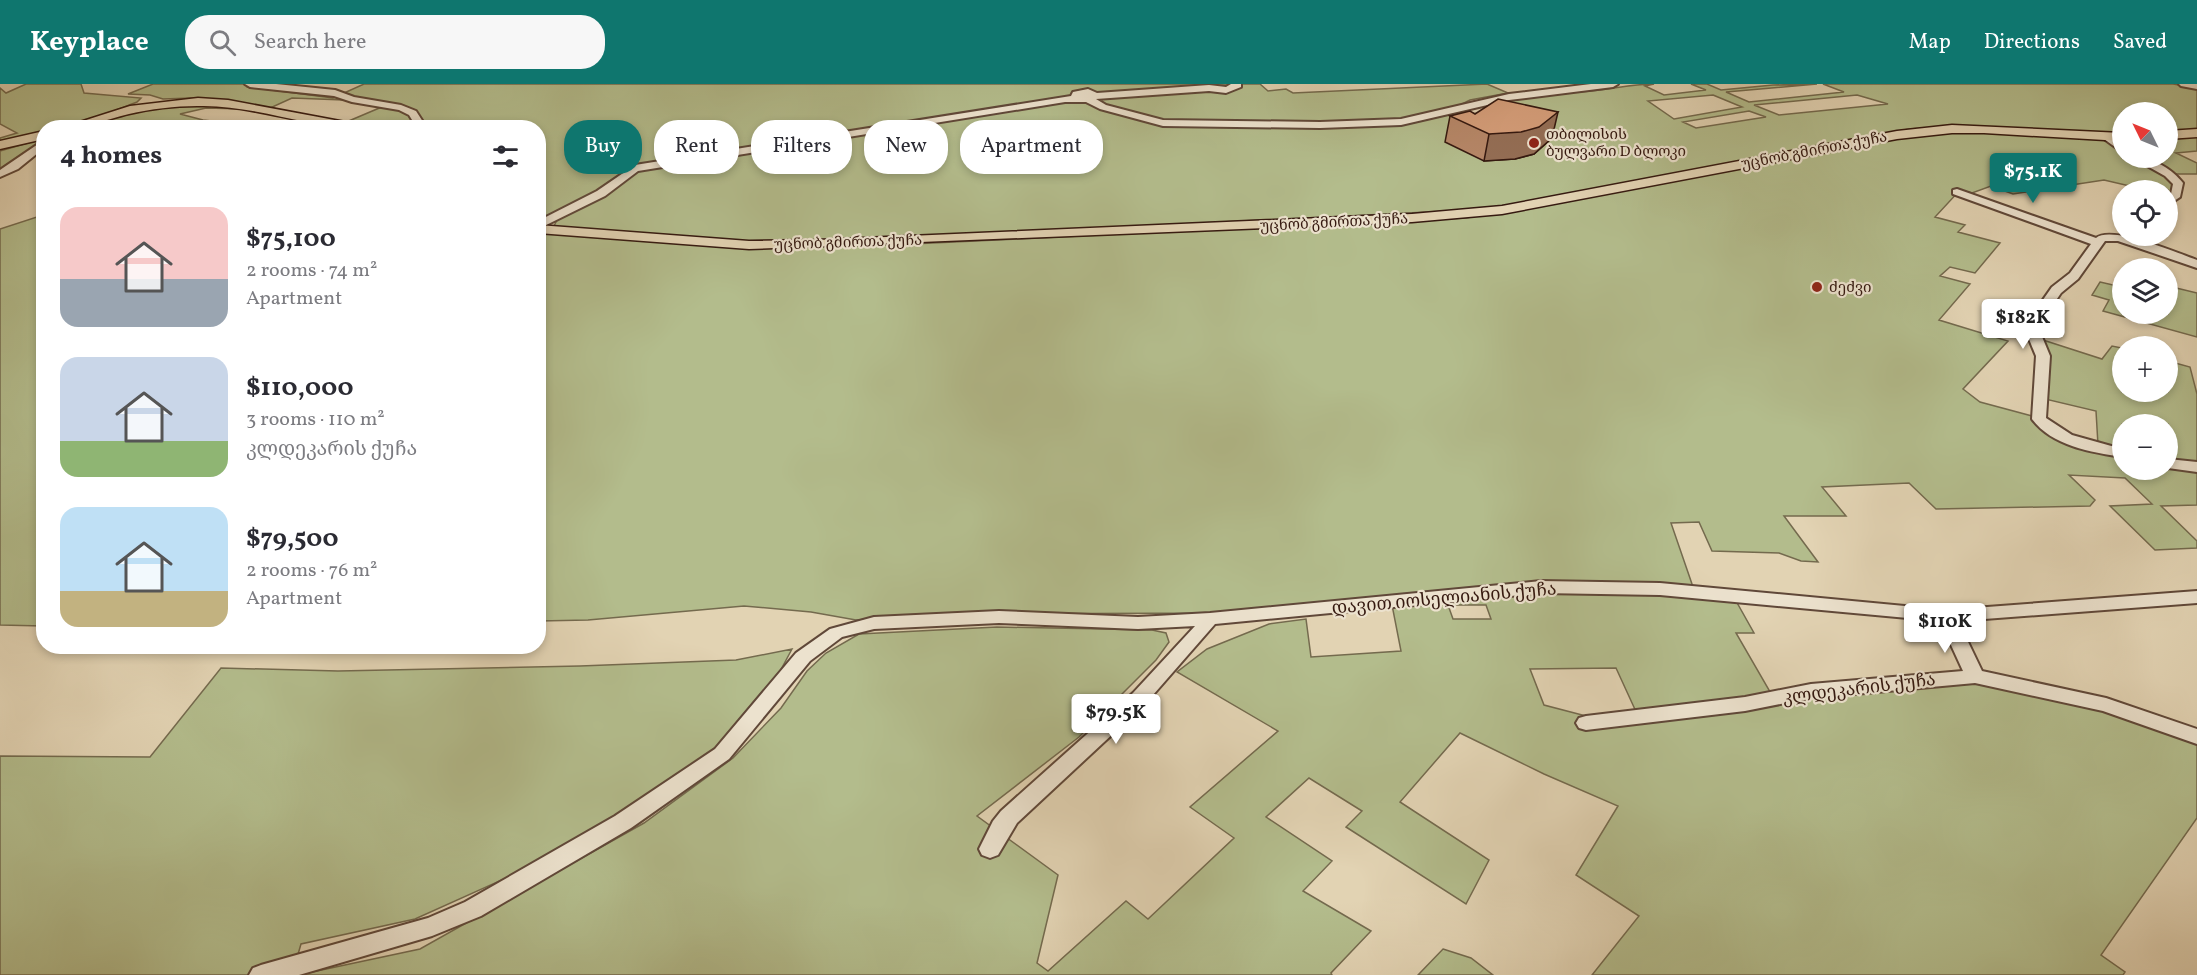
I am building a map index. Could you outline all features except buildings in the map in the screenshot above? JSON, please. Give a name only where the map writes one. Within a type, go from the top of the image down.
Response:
[{"type":"main road","points":[[95,120],[130,110],[198,102],[228,104],[313,120]]},
{"type":"main road","name":"უცნობ გმირთა ქუჩა","points":[[546,229],[749,245],[1412,218],[1502,210],[1908,133],[1984,129],[2112,137]]},
{"type":"main road","points":[[2178,134],[2197,133]]},
{"type":"main road","points":[[0,147],[36,139]]},
{"type":"street","points":[[250,84],[335,93],[352,99],[401,108],[413,113],[417,120]]},
{"type":"street","points":[[1093,96],[1207,84]]},
{"type":"street","points":[[546,224],[603,192],[635,168],[1076,97],[1209,88],[1226,90],[1236,87],[1236,84]]},
{"type":"street","points":[[1093,96],[1103,107],[1150,121],[1194,125],[1320,125],[1401,122],[1505,98],[1550,90],[1613,84]]},
{"type":"street","points":[[2184,84],[2197,86]]},
{"type":"street","points":[[2108,137],[2112,140]]},
{"type":"street","points":[[0,174],[14,167],[36,145]]},
{"type":"street","points":[[2157,168],[2175,180]]},
{"type":"street","points":[[1957,192],[2098,243]]},
{"type":"street","points":[[2112,237],[2106,237],[2098,243],[2074,276],[2056,290],[2031,327],[2043,356],[2039,419],[2047,428],[2060,435],[2112,450]]},
{"type":"street","points":[[2148,246],[2197,264]]},
{"type":"street","points":[[2178,465],[2197,467]]},
{"type":"street","name":"დავით იოსელიანის ქუჩა","points":[[261,975],[432,926],[473,909],[623,822],[722,754],[803,657],[836,633],[874,623],[999,617],[1138,623],[1210,619],[1541,587],[1660,589],[1947,616],[2197,597]]},
{"type":"street","points":[[1947,616],[1975,676]]},
{"type":"street","points":[[990,849],[1009,817],[1175,661],[1210,619]]},
{"type":"street","name":"კლდეკარის ქუჩა","points":[[1586,723],[1745,704],[1811,691],[1975,676],[2106,705],[2197,737]]},
{"type":"green space","points":[[26,84],[81,84],[84,93],[141,98],[137,102],[87,120],[36,120],[36,134],[0,143],[0,138],[17,133],[0,124],[0,88],[6,93]]},
{"type":"green space","points":[[153,84],[252,84],[248,87],[333,98],[364,84],[1260,84],[1268,91],[1286,89],[1293,93],[1487,84],[1508,93],[1470,100],[1456,107],[1474,114],[1490,112],[1507,101],[1526,96],[1595,91],[1644,84],[1654,84],[1645,86],[1664,95],[1706,90],[1691,84],[1707,84],[1721,90],[1817,84],[1726,92],[1749,102],[1844,92],[1823,84],[2173,84],[2197,88],[2197,130],[2178,131],[2178,102],[2112,102],[2112,135],[1938,127],[1909,129],[1488,209],[854,240],[751,242],[553,228],[557,220],[546,218],[546,120],[351,120],[384,106],[344,100],[292,98],[268,109],[191,98],[163,99],[150,95],[128,94]],"holes":[[[1713,95],[1742,107],[1674,119],[1648,101]],[[1857,95],[1888,104],[1779,115],[1754,105]],[[1749,111],[1766,117],[1696,128],[1683,122]]]},
{"type":"green space","points":[[213,105],[244,109],[206,108],[180,114],[203,120],[98,120],[151,108]]},
{"type":"green space","points":[[1984,131],[2107,139],[2112,142],[2112,168],[2156,168],[2172,180],[2112,180],[2112,182],[2104,180],[2013,194],[1991,186],[1972,193],[1960,190],[1935,217],[1965,225],[1958,232],[2000,243],[1975,273],[1950,267],[1940,276],[1970,284],[1939,320],[2008,341],[1963,389],[1980,402],[2032,416],[2072,442],[2112,453],[2112,477],[2069,475],[2095,500],[2090,506],[1936,509],[1909,483],[1822,487],[1846,516],[1784,516],[1818,562],[1801,561],[1779,553],[1712,551],[1699,522],[1671,523],[1693,587],[1651,583],[1229,613],[958,614],[856,620],[811,612],[744,606],[588,620],[546,621],[546,233],[747,248],[869,246],[1466,218],[1925,133]]},
{"type":"green space","points":[[2197,134],[2197,151],[2178,153],[2178,135]]},
{"type":"green space","points":[[36,141],[36,146],[0,169],[0,151]]},
{"type":"green space","points":[[2178,154],[2197,163],[2197,174],[2172,174],[2162,168],[2178,168]]},
{"type":"green space","points":[[36,217],[36,626],[0,625],[0,229]]},
{"type":"green space","points":[[2100,282],[2112,285],[2112,313],[2103,311],[2109,300],[2092,295]]},
{"type":"green space","points":[[2178,288],[2197,293],[2197,337],[2150,324],[2178,324]]},
{"type":"green space","points":[[2043,340],[2102,359],[2112,346],[2112,402],[2178,402],[2178,364],[2190,367],[2197,394],[2197,465],[2178,462],[2178,414],[2112,414],[2112,448],[2098,445],[2096,411],[2045,399]]},
{"type":"green space","points":[[2178,467],[2197,469],[2197,505],[2161,506],[2197,541],[2197,548],[2155,550],[2110,506],[2152,504],[2127,480],[2178,480]]},
{"type":"green space","points":[[1535,592],[1680,595],[1736,601],[1754,633],[1736,633],[1777,704],[1829,694],[1977,680],[2108,711],[2197,742],[2197,818],[2101,955],[2125,972],[2123,975],[1592,975],[1639,916],[1576,875],[1618,806],[1544,774],[1460,733],[1400,802],[1489,860],[1466,904],[1346,827],[1362,811],[1309,778],[1266,817],[1332,861],[1303,891],[1371,931],[1331,973],[1332,975],[298,975],[420,949],[644,823],[733,758],[781,708],[807,671],[826,653],[859,634],[997,627],[1152,630],[1166,633],[1169,642],[1156,660],[1079,737],[977,816],[1058,875],[1037,963],[1048,971],[1126,901],[1148,919],[1234,838],[1190,807],[1278,731],[1177,672],[1207,649],[1269,624],[1306,619],[1311,657],[1401,651],[1392,605]],"holes":[[[1448,605],[1486,605],[1491,619],[1453,619]],[[1616,668],[1638,716],[1586,716],[1544,705],[1530,669]]]},
{"type":"green space","points":[[792,649],[778,675],[710,754],[635,805],[524,870],[415,919],[301,944],[292,975],[0,975],[0,756],[150,757],[221,668],[338,671],[580,666],[736,660]]},
{"type":"green space","points":[[1443,949],[1471,958],[1493,975],[1418,975]]},
{"type":"place","name":"თბილისის ბულვარი D ბლოკი","points":[[1534,143]]},
{"type":"place","name":"ძეძვი","points":[[1817,287]]}]
